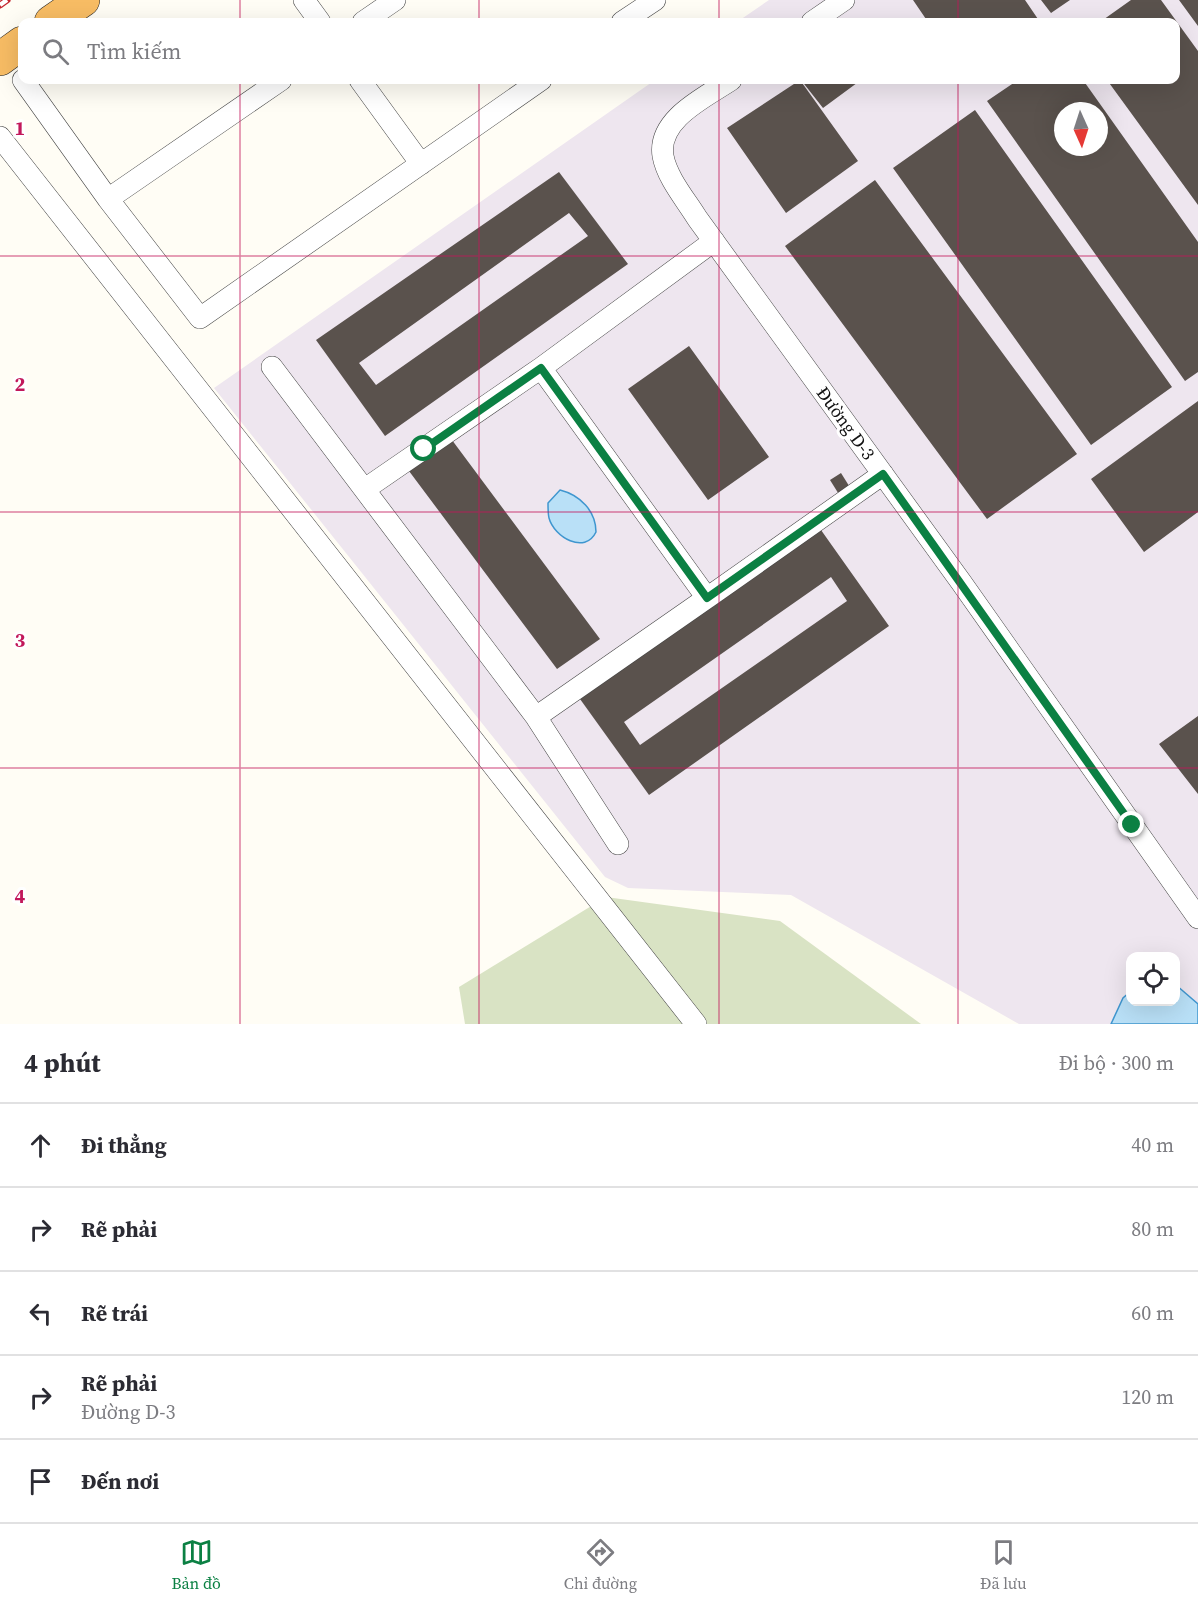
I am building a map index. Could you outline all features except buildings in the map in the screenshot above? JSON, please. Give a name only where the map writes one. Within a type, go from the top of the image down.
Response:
[{"type":"highway","points":[[57,18],[83,0]]},
{"type":"street","points":[[304,0],[317,18]]},
{"type":"street","points":[[369,18],[395,0]]},
{"type":"street","points":[[628,18],[655,0]]},
{"type":"street","points":[[818,18],[844,0]]},
{"type":"street","points":[[29,84],[108,199],[200,318],[535,84]]},
{"type":"street","points":[[108,199],[274,84]]},
{"type":"street","points":[[363,84],[421,164]]},
{"type":"street","name":"Đường D-3","points":[[725,84],[676,119],[666,134],[663,157],[681,192],[1198,918]]},
{"type":"street","points":[[0,136],[696,1024]]},
{"type":"street","points":[[365,489],[541,368],[714,241]]},
{"type":"street","points":[[272,366],[536,717],[618,844]]},
{"type":"street","points":[[541,368],[707,598]]},
{"type":"street","points":[[536,717],[883,474]]},
{"type":"shaded area","points":[[769,0],[1198,0],[1198,1024],[1019,1024],[791,895],[628,888],[605,877],[214,388],[649,84],[1180,84],[1180,18],[743,18]]},
{"type":"green space","points":[[606,897],[780,921],[921,1024],[465,1024],[459,987]]},
{"type":"water","points":[[560,490],[580,500],[590,511],[596,532],[591,539],[578,543],[570,541],[552,525],[548,503]]},
{"type":"water","points":[[1180,988],[1198,1004],[1198,1024],[1111,1024],[1126,995],[1126,1006],[1180,1006]]},
{"type":"railway","points":[[0,5],[7,0]]},
{"type":"route","points":[[424,449],[541,368],[707,598],[883,474],[1132,825]]}]
